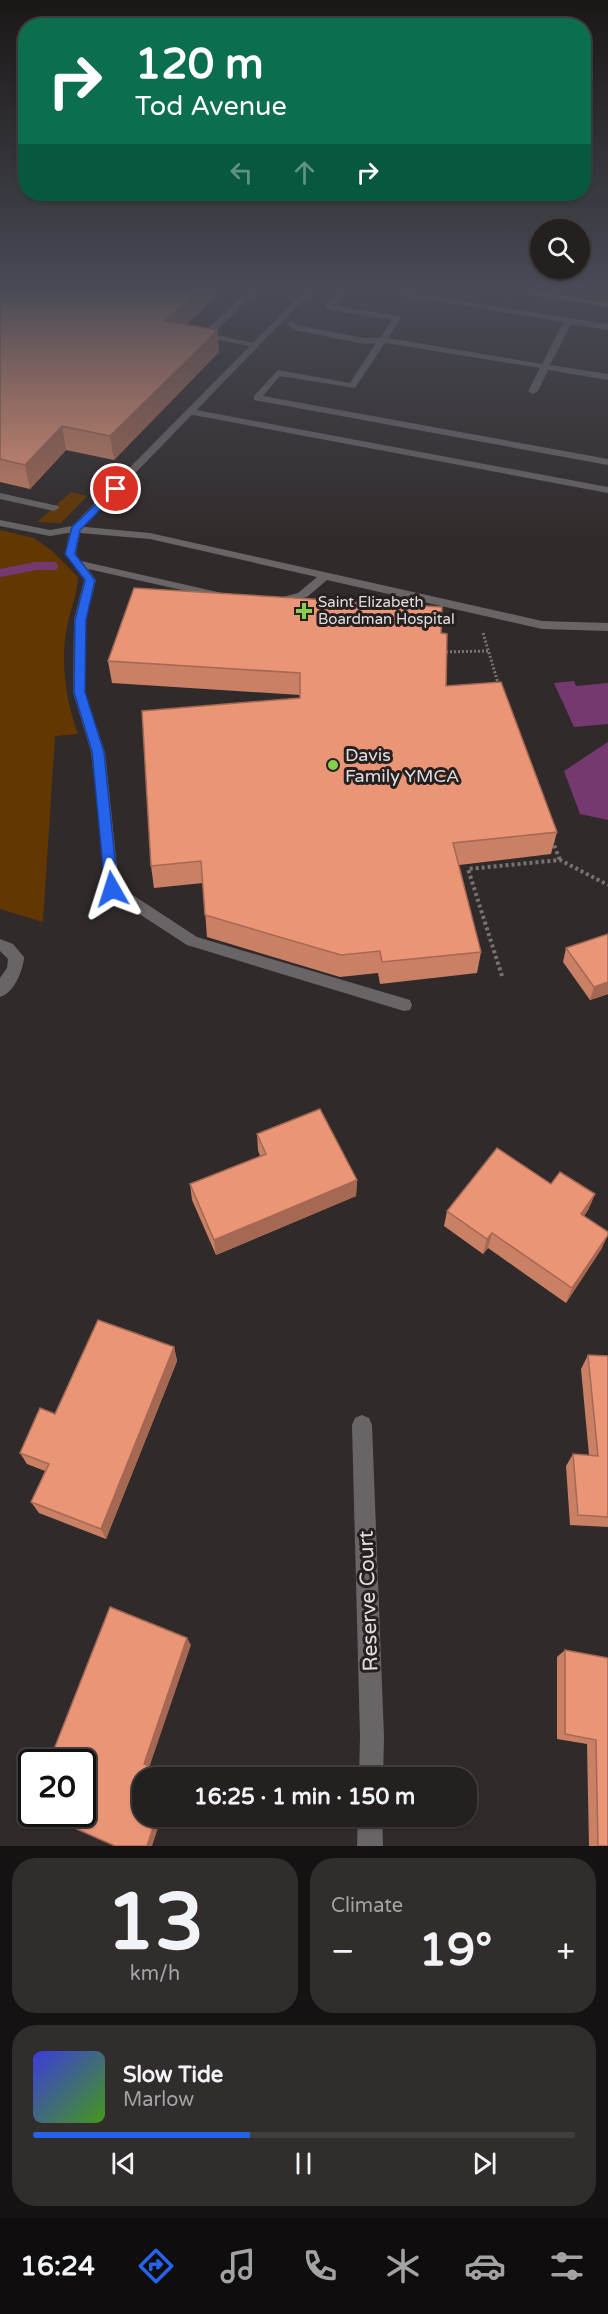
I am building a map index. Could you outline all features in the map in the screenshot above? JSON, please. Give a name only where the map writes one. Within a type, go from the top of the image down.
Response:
[{"type":"street","points":[[228,374],[75,529],[70,554],[90,580],[80,620],[79,692],[98,752],[112,889],[192,941],[404,1005]]},
{"type":"street","points":[[277,374],[257,398],[608,462]]},
{"type":"street","points":[[285,374],[352,386],[360,374]]},
{"type":"street","points":[[533,392],[542,374]]},
{"type":"street","points":[[191,412],[608,490]]},
{"type":"street","points":[[0,496],[54,508]]},
{"type":"street","points":[[0,523],[50,533],[75,529],[150,536],[542,625],[608,627]]},
{"type":"street","points":[[78,564],[237,598]]},
{"type":"street","points":[[266,602],[290,600],[310,592],[324,576]]},
{"type":"street","points":[[0,945],[8,948],[16,957],[15,969],[0,991]]},
{"type":"street","name":"Reserve Court","points":[[362,1425],[371,1767]]},
{"type":"street","points":[[370,1827],[370,1846]]},
{"type":"path","points":[[482,630],[502,696]]},
{"type":"path","points":[[439,652],[489,651]]},
{"type":"path","points":[[551,838],[560,860]]},
{"type":"path","points":[[502,976],[468,869],[560,860],[608,885]]},
{"type":"shaded area","points":[[71,492],[87,496],[61,523],[37,522]]},
{"type":"shaded area","points":[[0,530],[34,538],[51,550],[78,577],[65,640],[64,668],[67,695],[78,734],[55,736],[43,922],[0,909]]},
{"type":"shaded area","points":[[574,681],[576,686],[608,683],[608,724],[574,727],[554,683]]},
{"type":"shaded area","points":[[608,742],[608,820],[580,814],[564,771]]},
{"type":"building","points":[[0,374],[173,374],[110,436],[62,426],[25,465],[0,459]]},
{"type":"building","name":"Davis Family YMCA","points":[[134,588],[442,607],[441,633],[447,634],[446,686],[501,682],[557,832],[453,843],[481,952],[382,962],[380,951],[341,955],[205,915],[201,861],[151,866],[142,711],[300,698],[300,673],[108,661]]},
{"type":"building","points":[[608,934],[608,982],[594,987],[566,948]]},
{"type":"building","points":[[320,1109],[357,1180],[214,1240],[190,1184],[266,1154],[257,1134]]},
{"type":"building","points":[[497,1148],[551,1184],[560,1172],[595,1194],[581,1214],[608,1232],[608,1235],[572,1288],[492,1233],[487,1239],[447,1211]]},
{"type":"building","points":[[98,1320],[174,1347],[101,1529],[31,1502],[49,1464],[20,1453],[40,1408],[55,1414]]},
{"type":"building","points":[[588,1355],[608,1356],[608,1517],[578,1515],[573,1454],[598,1456]]},
{"type":"building","points":[[110,1607],[187,1638],[144,1764],[151,1767],[132,1767],[132,1827],[153,1827],[147,1846],[115,1846],[72,1827],[96,1827],[96,1749],[54,1749]]},
{"type":"building","points":[[565,1650],[608,1658],[608,1846],[598,1846],[596,1740],[565,1734]]},
{"type":"waterway","points":[[0,573],[36,566],[54,566]]},
{"type":"place","name":"Saint Elizabeth Boardman Hospital","points":[[304,611]]},
{"type":"place","name":"Davis Family YMCA","points":[[333,765]]},
{"type":"route","points":[[112,889],[98,752],[79,692],[80,620],[90,580],[70,554],[75,529],[116,489]]}]
